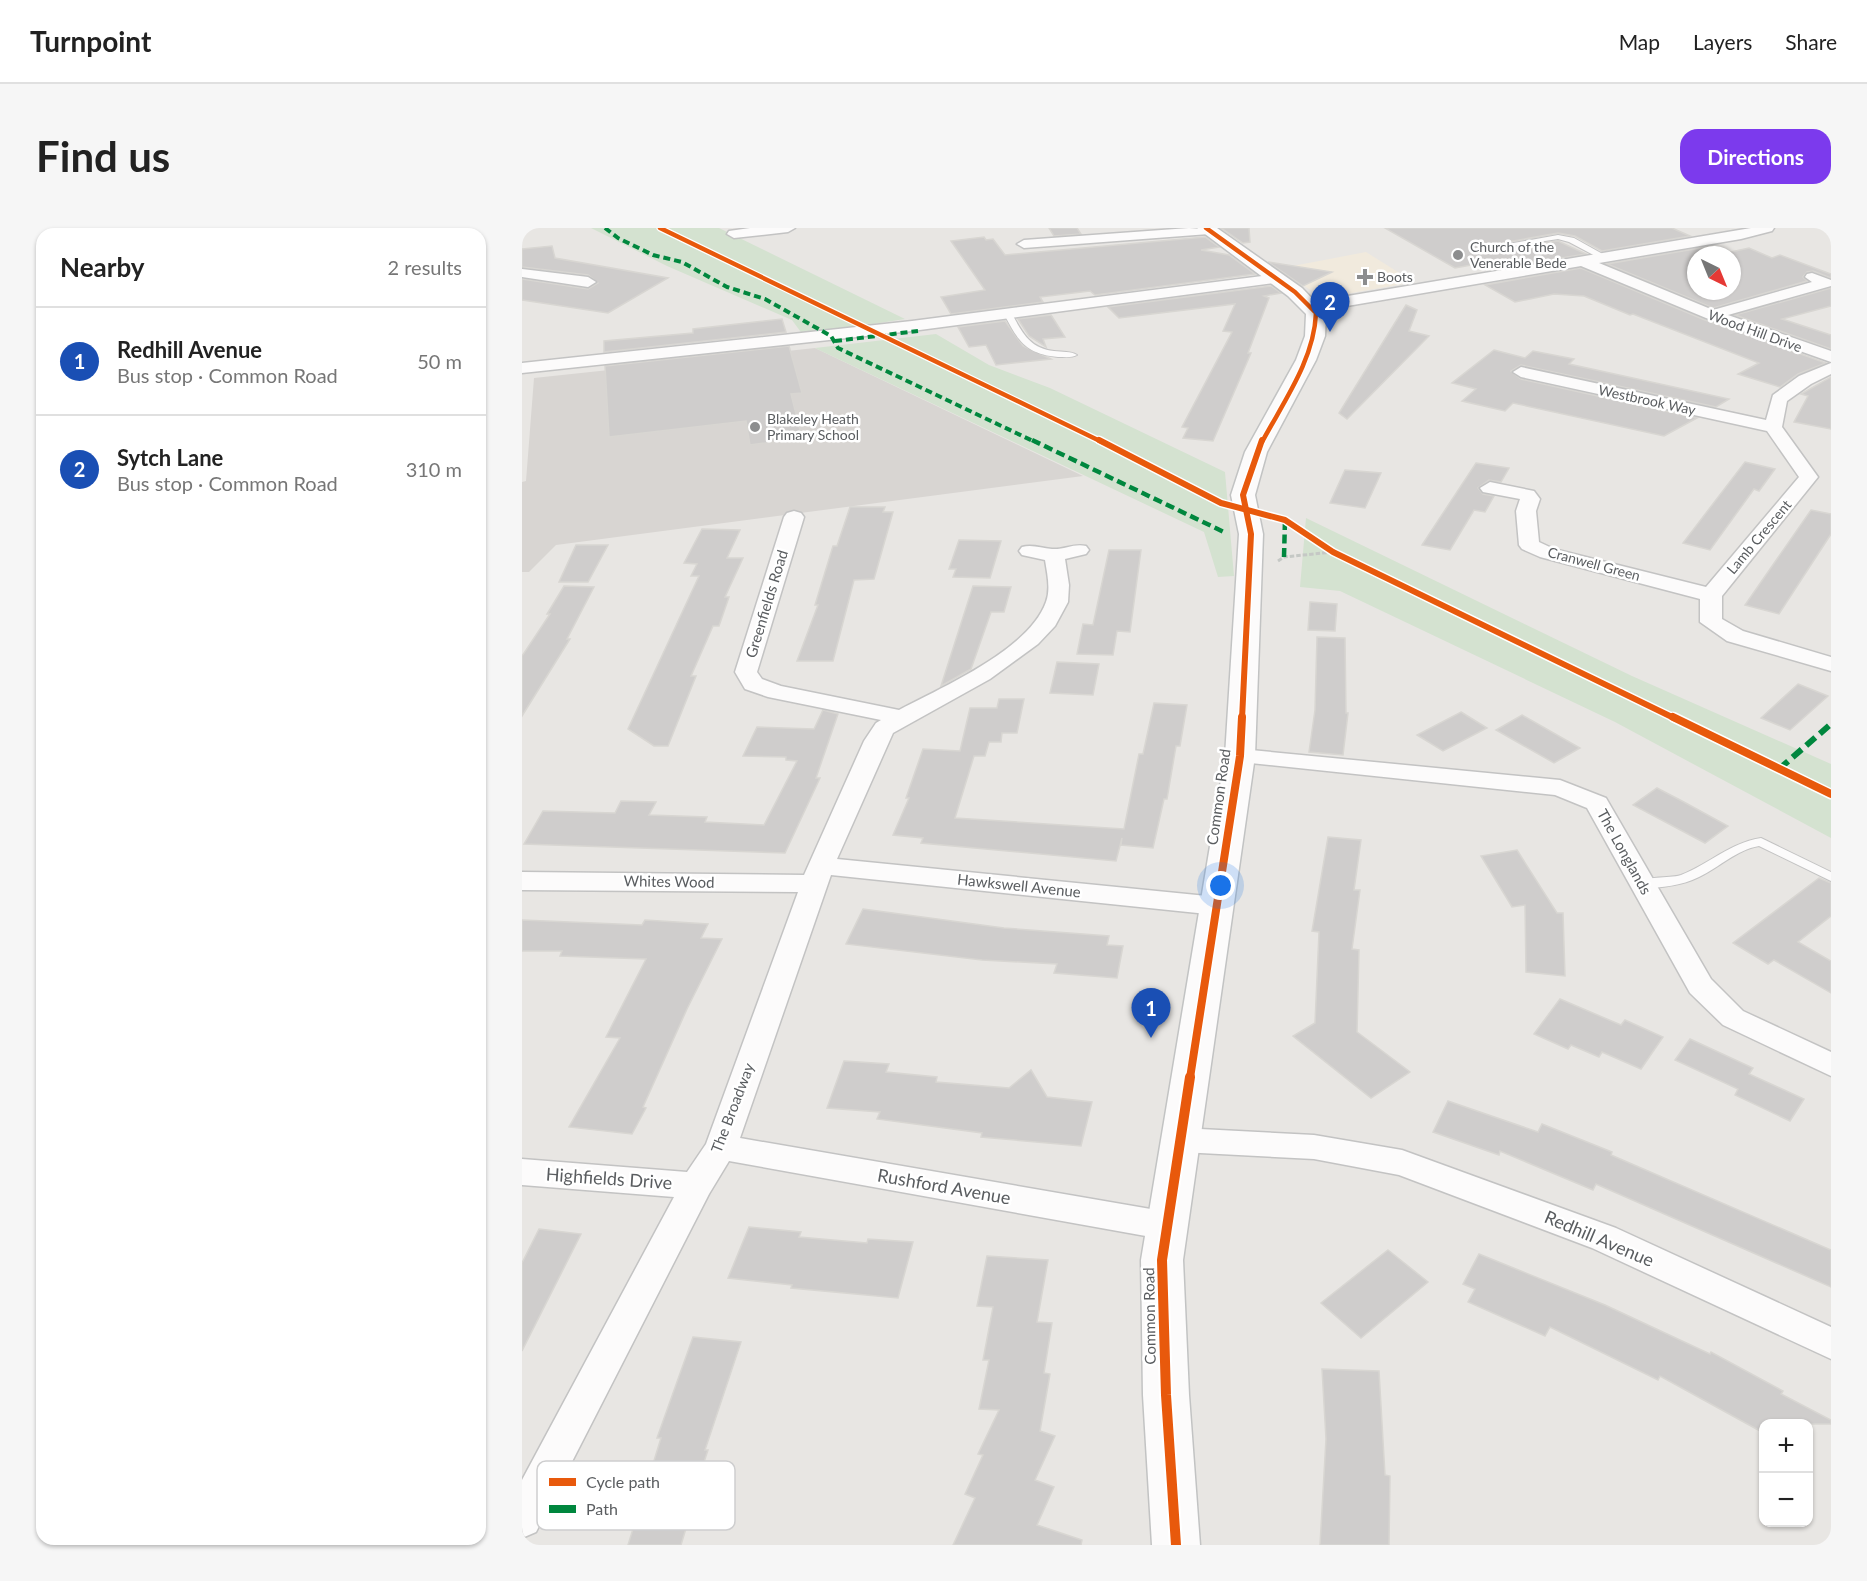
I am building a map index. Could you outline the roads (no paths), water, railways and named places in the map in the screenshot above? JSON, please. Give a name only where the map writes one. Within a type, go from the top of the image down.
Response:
[{"type":"street","points":[[734,234],[755,235],[788,228]]},
{"type":"street","points":[[1724,228],[1741,235]]},
{"type":"street","points":[[1024,244],[1041,238],[1158,236],[1207,229],[1312,307],[1741,235],[1767,228]]},
{"type":"street","name":"Wood Hill Drive","points":[[1581,261],[1712,315],[1831,357]]},
{"type":"street","points":[[522,273],[588,282]]},
{"type":"street","points":[[1712,315],[1826,283],[1812,277]]},
{"type":"street","points":[[522,368],[831,336],[1277,279]]},
{"type":"street","name":"Common Road","points":[[1176,1545],[1165,1384],[1162,1260],[1240,756],[1251,534],[1243,495],[1256,452],[1306,360],[1315,336],[1316,313],[1312,307]]},
{"type":"street","points":[[1831,368],[1805,380],[1779,399],[1773,427],[1809,477],[1831,482]]},
{"type":"street","name":"Westbrook Way","points":[[1521,372],[1773,427]]},
{"type":"street","name":"Lamb Crescent","points":[[1711,595],[1809,477]]},
{"type":"street","name":"Cranwell Green","points":[[1490,488],[1527,495],[1530,499],[1526,511],[1529,545],[1546,553],[1711,595]]},
{"type":"street","name":"Greenfields Road","points":[[794,517],[746,672],[753,684],[776,692],[885,712],[899,719]]},
{"type":"street","points":[[1029,551],[1054,556],[1079,550]]},
{"type":"street","name":"The Broadway","points":[[553,1461],[696,1186],[721,1147],[818,875],[876,741],[884,728],[1007,659],[1027,645],[1057,603],[1059,583],[1054,556]]},
{"type":"street","points":[[1711,595],[1711,622],[1735,636],[1831,664]]},
{"type":"street","name":"The Longlands","points":[[1240,756],[1560,788],[1597,803],[1700,986],[1733,1018],[1831,1065]]},
{"type":"street","name":"Whites Wood","points":[[522,881],[818,875]]},
{"type":"street","name":"Hawkswell Avenue","points":[[818,875],[1217,906]]},
{"type":"street","name":"Redhill Avenue","points":[[1181,1140],[1314,1147],[1402,1163],[1604,1238],[1831,1344]]},
{"type":"street","name":"Rushford Avenue","points":[[721,1147],[1168,1226]]},
{"type":"street","name":"Highfields Drive","points":[[522,1172],[696,1186]]},
{"type":"street","name":"The Broadway","points":[[522,1520],[537,1491]]},
{"type":"lane","points":[[1501,246],[1558,237],[1571,240],[1604,257]]},
{"type":"lane","points":[[1008,314],[1021,340],[1030,347],[1042,352],[1073,355]]},
{"type":"lane","points":[[1643,885],[1685,878],[1749,843],[1761,842],[1831,878]]},
{"type":"place","name":"Church of the Venerable Bede","points":[[1458,255]]},
{"type":"place","name":"Boots","points":[[1365,277]]},
{"type":"place","name":"Sytch Lane","points":[[1330,332]]},
{"type":"place","name":"Blakeley Heath Primary School","points":[[755,427]]},
{"type":"place","name":"Redhill Avenue","points":[[1151,1038]]}]
